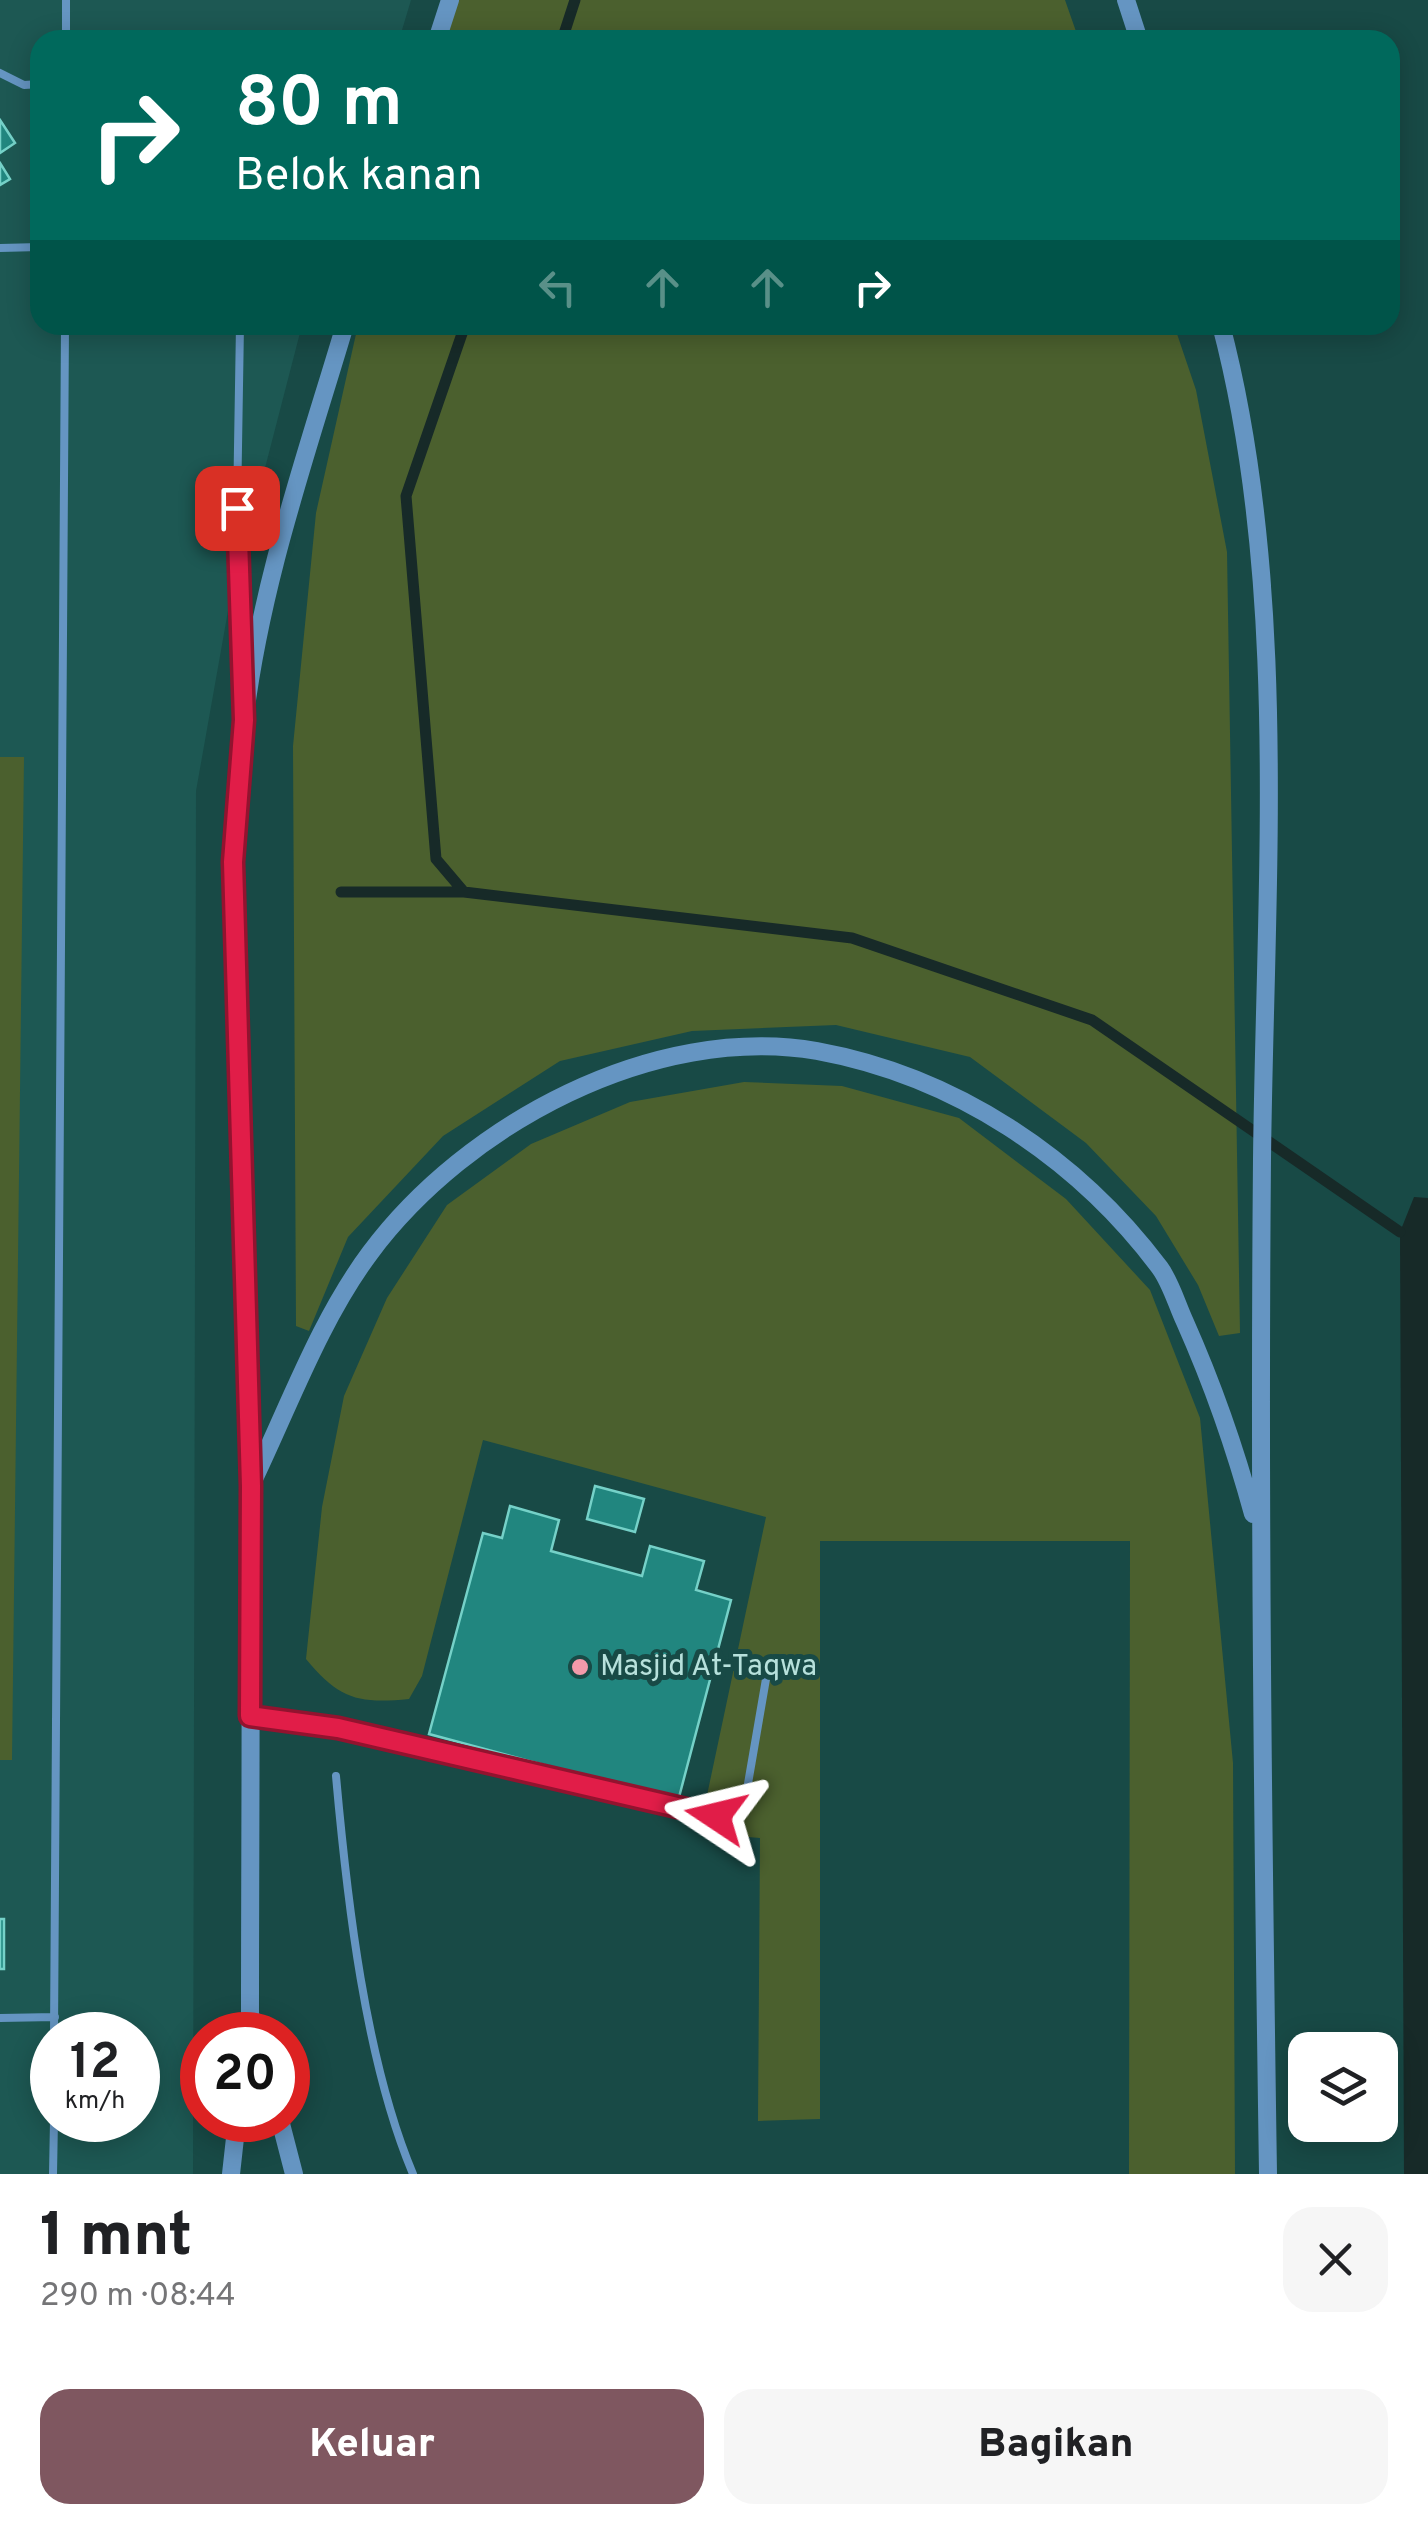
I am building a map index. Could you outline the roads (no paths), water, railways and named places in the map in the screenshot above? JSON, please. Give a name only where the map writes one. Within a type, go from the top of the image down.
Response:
[{"type":"street","points":[[440,30],[450,0]]},
{"type":"street","points":[[1126,0],[1135,30]]},
{"type":"street","points":[[250,2012],[251,1486],[233,862],[244,720],[296,480],[342,335]]},
{"type":"street","points":[[1224,335],[1236,382],[1261,537],[1267,826],[1259,1533],[1268,2174]]},
{"type":"street","points":[[251,1486],[319,1342],[370,1253],[438,1179],[526,1112],[612,1075],[713,1049],[816,1051],[918,1080],[996,1118],[1088,1184],[1162,1271],[1230,1432],[1259,1533]]},
{"type":"street","points":[[231,2174],[235,2142]]},
{"type":"street","points":[[286,2142],[295,2173]]},
{"type":"lane","points":[[66,0],[66,30]]},
{"type":"lane","points":[[0,74],[30,85]]},
{"type":"lane","points":[[0,248],[30,247]]},
{"type":"lane","points":[[54,2012],[65,335]]},
{"type":"lane","points":[[240,335],[237,508],[244,720]]},
{"type":"lane","points":[[250,1716],[338,1728],[716,1816],[732,1813],[745,1801],[766,1678]]},
{"type":"lane","points":[[336,1776],[343,1850],[374,2038],[413,2174]]},
{"type":"lane","points":[[0,2018],[30,2017]]},
{"type":"lane","points":[[54,2142],[54,2174]]},
{"type":"water","points":[[1414,1197],[1428,1198],[1428,2174],[1404,2174],[1400,1232]]},
{"type":"waterway","points":[[565,30],[575,0]]},
{"type":"waterway","points":[[462,335],[406,496],[436,859],[464,892]]},
{"type":"waterway","points":[[341,892],[464,892],[852,938],[1092,1020],[1400,1232]]},
{"type":"place","name":"Masjid At-Taqwa","points":[[580,1667]]}]
